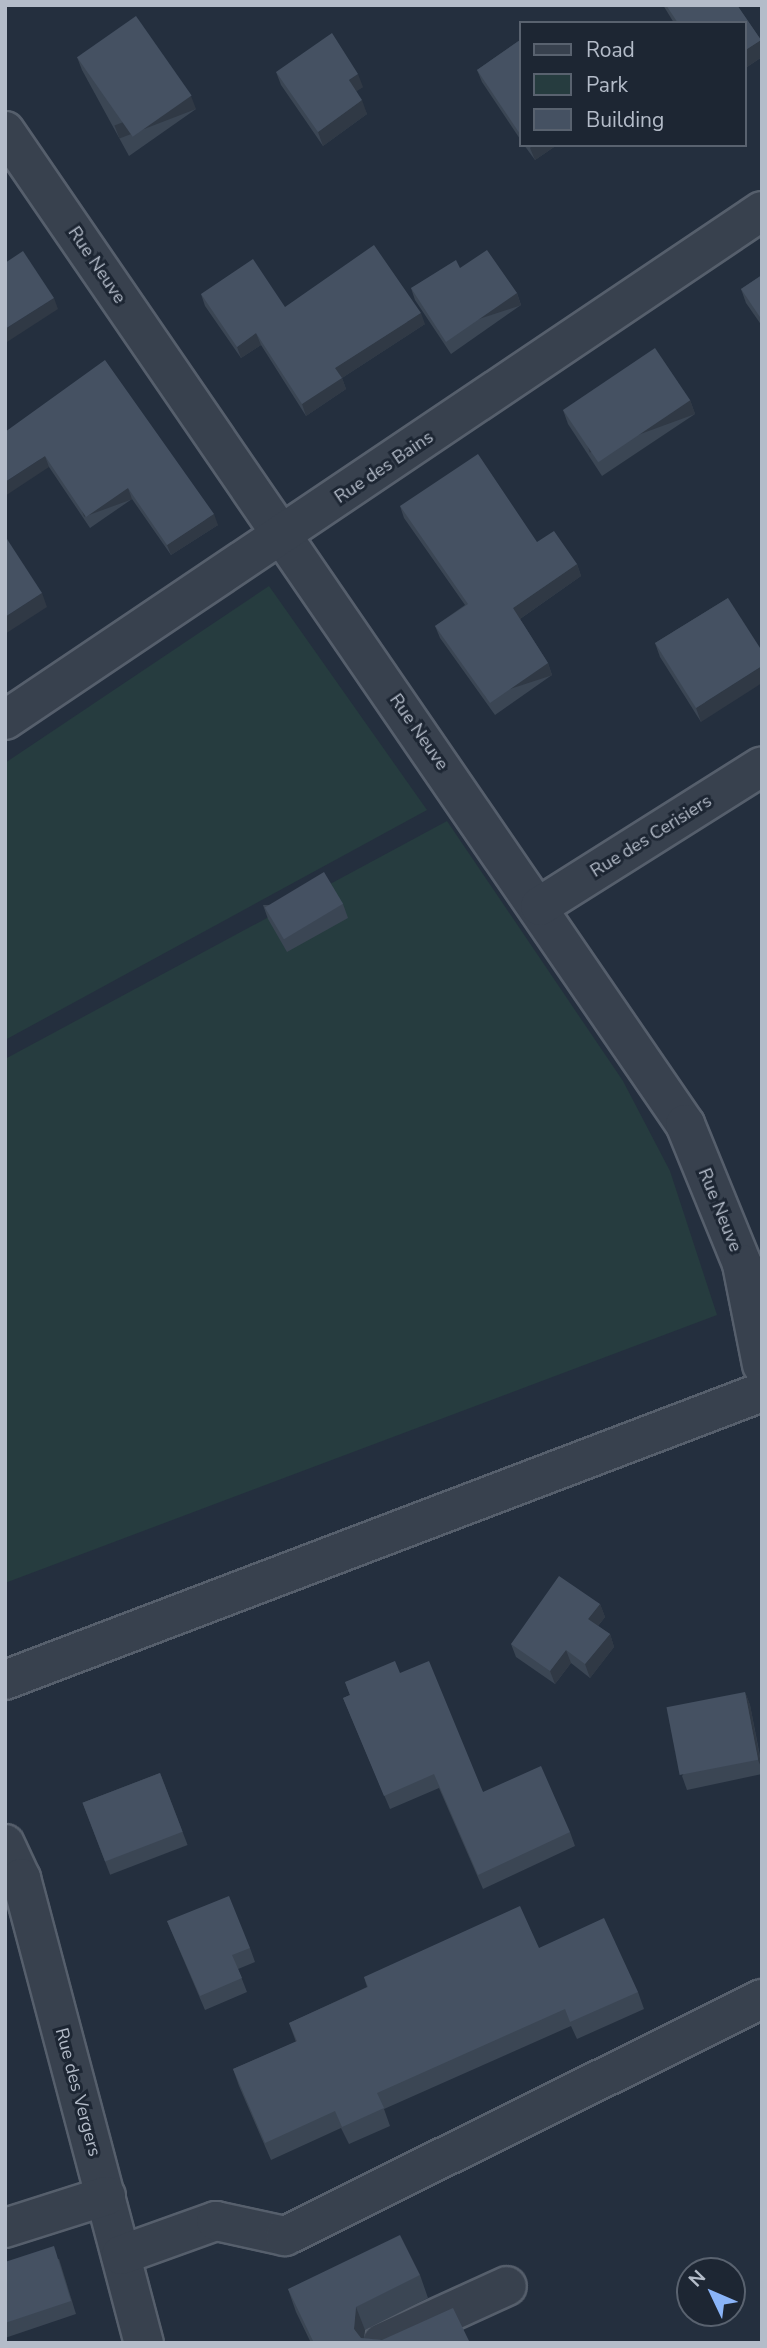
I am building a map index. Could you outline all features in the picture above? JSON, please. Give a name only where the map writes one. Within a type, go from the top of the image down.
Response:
[{"type":"street","name":"Rue Neuve","points":[[5,131],[540,906],[685,1124],[742,1264],[762,1365]]},
{"type":"street","name":"Rue des Bains","points":[[5,720],[762,211]]},
{"type":"street","name":"Rue des Cerisiers","points":[[540,906],[762,766]]},
{"type":"street","points":[[5,1680],[762,1392]]},
{"type":"street","name":"Rue des Vergers","points":[[5,1844],[21,1878],[145,2343]]},
{"type":"street","points":[[121,2255],[216,2221],[285,2236],[762,1999]]},
{"type":"street","points":[[5,2228],[106,2196]]},
{"type":"street","points":[[382,2343],[507,2286]]},
{"type":"green space","points":[[269,586],[427,810],[5,1040],[5,763]]},
{"type":"green space","points":[[447,821],[623,1081],[670,1171],[717,1315],[5,1583],[5,1059]]},
{"type":"building","points":[[666,5],[737,5],[761,40],[746,50],[746,21],[677,21]]},
{"type":"building","points":[[136,16],[192,95],[133,137],[77,57]]},
{"type":"building","points":[[332,33],[358,74],[349,80],[362,100],[318,132],[276,72]]},
{"type":"building","points":[[518,41],[518,131],[477,70]]},
{"type":"building","points":[[374,245],[421,313],[335,368],[342,378],[302,404],[256,333],[237,347],[201,294],[253,259],[285,307]]},
{"type":"building","points":[[487,250],[517,293],[446,342],[411,288],[456,260],[460,268]]},
{"type":"building","points":[[23,251],[54,298],[5,329],[5,263]]},
{"type":"building","points":[[762,275],[762,320],[741,289]]},
{"type":"building","points":[[655,348],[690,400],[598,462],[563,410]]},
{"type":"building","points":[[105,360],[214,514],[167,545],[128,488],[86,517],[45,456],[5,482],[5,432]]},
{"type":"building","points":[[478,454],[537,542],[554,531],[577,564],[513,608],[548,663],[490,703],[435,626],[468,604],[400,506]]},
{"type":"building","points":[[5,536],[42,593],[5,617]]},
{"type":"building","points":[[728,598],[762,651],[762,666],[696,708],[655,643]]},
{"type":"building","points":[[324,872],[343,904],[284,939],[265,908]]},
{"type":"building","points":[[559,1576],[600,1604],[588,1619],[610,1634],[585,1664],[566,1650],[550,1671],[511,1644]]},
{"type":"building","points":[[395,1661],[400,1673],[429,1661],[483,1792],[541,1766],[570,1832],[478,1875],[434,1774],[384,1796],[343,1698],[350,1695],[345,1682]]},
{"type":"building","points":[[745,1692],[758,1760],[680,1775],[666,1707]]},
{"type":"building","points":[[160,1773],[183,1832],[105,1862],[83,1803]]},
{"type":"building","points":[[229,1896],[250,1948],[232,1955],[242,1978],[200,1996],[167,1921]]},
{"type":"building","points":[[520,1906],[539,1948],[604,1918],[638,1992],[570,2022],[565,2009],[377,2093],[384,2108],[342,2127],[335,2111],[265,2143],[233,2069],[297,2041],[289,2023],[368,1987],[364,1977]]},
{"type":"building","points":[[400,2235],[420,2275],[356,2307],[354,2329],[361,2338],[382,2340],[453,2308],[470,2343],[314,2343],[288,2289]]},
{"type":"building","points":[[54,2246],[71,2301],[5,2323],[5,2262]]}]
